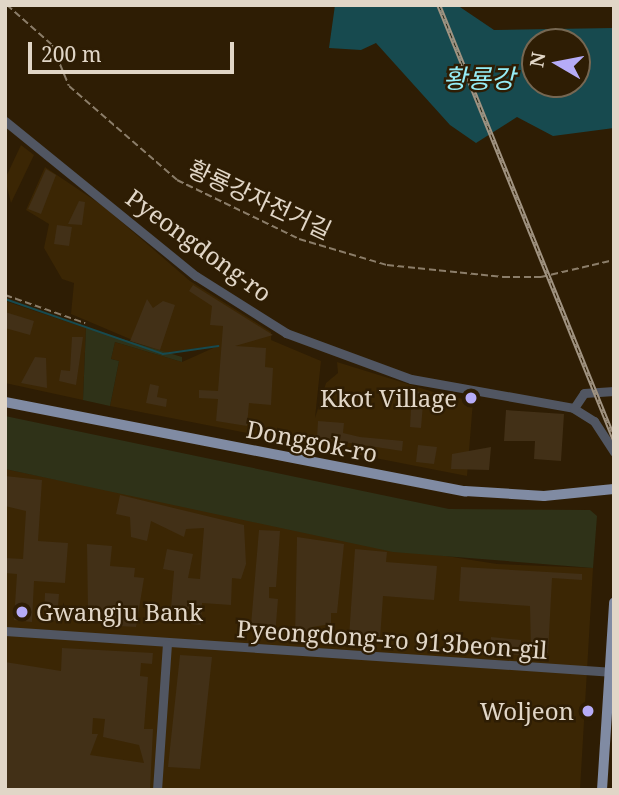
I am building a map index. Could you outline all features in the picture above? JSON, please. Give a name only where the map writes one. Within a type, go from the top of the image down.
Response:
[{"type":"main road","name":"Donggok-ro","points":[[5,402],[465,491],[544,496],[614,489]]},
{"type":"main road","points":[[602,790],[612,672],[614,602]]},
{"type":"street","name":"Pyeongdong-ro","points":[[5,121],[196,275],[286,333],[411,380],[575,408]]},
{"type":"street","points":[[614,391],[584,393],[575,408],[594,421],[614,452]]},
{"type":"street","name":"Pyeongdong-ro 913beon-gil","points":[[5,631],[612,672]]},
{"type":"street","points":[[157,790],[167,644]]},
{"type":"path","name":"황룡강자전거길","points":[[7,5],[52,45],[69,86],[177,180],[299,239],[387,265],[503,277],[541,277],[614,260]]},
{"type":"path","points":[[5,295],[85,323]]},
{"type":"shaded area","points":[[21,145],[34,155],[11,203],[5,179]]},
{"type":"shaded area","points":[[45,167],[103,206],[190,281],[271,332],[271,340],[321,361],[315,418],[326,383],[338,373],[337,362],[440,394],[451,403],[454,397],[473,401],[467,476],[110,406],[119,361],[111,359],[115,342],[182,362],[220,345],[163,353],[71,314],[74,283],[62,279],[44,248],[49,224],[26,210]]},
{"type":"shaded area","points":[[5,301],[86,328],[83,400],[5,383]]},
{"type":"shaded area","points":[[5,469],[389,547],[497,564],[593,568],[580,790],[5,790]]},
{"type":"green space","points":[[86,328],[182,357],[182,362],[115,342],[111,359],[119,361],[110,406],[83,400]]},
{"type":"green space","points":[[5,416],[449,509],[590,510],[597,516],[593,568],[393,552],[5,469]]},
{"type":"water","name":"황룡강","points":[[335,5],[457,5],[494,30],[521,30],[521,98],[591,98],[591,28],[614,28],[614,128],[553,136],[517,117],[476,143],[450,125],[376,43],[361,50],[329,48]]},
{"type":"building","points":[[46,169],[56,175],[41,214],[28,209]]},
{"type":"building","points":[[79,201],[85,202],[82,225],[68,224]]},
{"type":"building","points":[[57,225],[72,227],[69,246],[54,244]]},
{"type":"building","points":[[193,285],[273,335],[235,346],[266,348],[265,367],[273,368],[271,405],[249,403],[247,426],[216,421],[218,399],[199,398],[199,390],[218,391],[223,326],[210,325],[212,306],[189,291]]},
{"type":"building","points":[[147,299],[153,308],[163,301],[175,305],[160,350],[130,341]]},
{"type":"building","points":[[5,312],[34,321],[30,335],[5,328]]},
{"type":"building","points":[[72,337],[83,337],[76,385],[59,381],[61,370],[70,371]]},
{"type":"building","points":[[35,357],[46,358],[47,388],[21,383]]},
{"type":"building","points":[[150,384],[159,386],[157,397],[167,399],[166,407],[146,403]]},
{"type":"building","points":[[412,391],[424,392],[421,428],[410,427]]},
{"type":"building","points":[[506,410],[564,414],[561,461],[534,459],[535,441],[504,441]]},
{"type":"building","points":[[318,421],[344,423],[343,433],[360,437],[403,441],[402,451],[317,438]]},
{"type":"building","points":[[418,445],[437,447],[434,464],[416,462]]},
{"type":"building","points":[[491,447],[489,470],[451,469],[452,454]]},
{"type":"building","points":[[5,476],[42,480],[38,541],[68,543],[65,583],[34,581],[32,622],[14,620],[17,574],[5,573],[5,558],[23,559],[26,511],[5,506]]},
{"type":"building","points":[[120,495],[244,525],[246,564],[241,579],[232,578],[231,605],[202,603],[201,625],[191,624],[192,609],[171,608],[174,571],[163,569],[167,549],[193,554],[188,578],[200,579],[204,528],[186,529],[184,537],[151,521],[147,541],[131,537],[130,517],[116,514]]},
{"type":"building","points":[[259,530],[280,531],[276,587],[269,587],[269,598],[278,599],[275,636],[254,635],[251,625]]},
{"type":"building","points":[[297,537],[344,544],[337,613],[331,613],[331,624],[312,627],[311,640],[295,639]]},
{"type":"building","points":[[87,544],[112,546],[110,566],[135,568],[134,577],[144,578],[136,627],[119,626],[112,612],[88,610]]},
{"type":"building","points":[[355,549],[387,552],[386,562],[437,566],[434,600],[383,596],[380,639],[349,637]]},
{"type":"building","points":[[461,567],[582,574],[582,580],[552,578],[548,653],[531,651],[530,606],[459,601]]},
{"type":"building","points":[[45,593],[59,594],[57,621],[44,620]]},
{"type":"building","points":[[491,637],[521,640],[520,655],[490,653]]},
{"type":"building","points":[[62,648],[153,653],[152,664],[141,663],[140,676],[148,677],[144,729],[153,729],[150,790],[5,790],[5,662],[61,671]],"holes":[[[93,718],[105,719],[103,737],[139,745],[144,763],[90,755],[98,734],[92,734]]]},
{"type":"building","points":[[180,655],[212,657],[200,769],[168,767]]},
{"type":"waterway","points":[[5,299],[163,354],[218,346]]},
{"type":"railway","points":[[439,5],[614,439]]},
{"type":"place","name":"Kkot Village","points":[[471,398]]},
{"type":"place","name":"Gwangju Bank","points":[[22,612]]},
{"type":"place","name":"Woljeon","points":[[588,711]]}]
